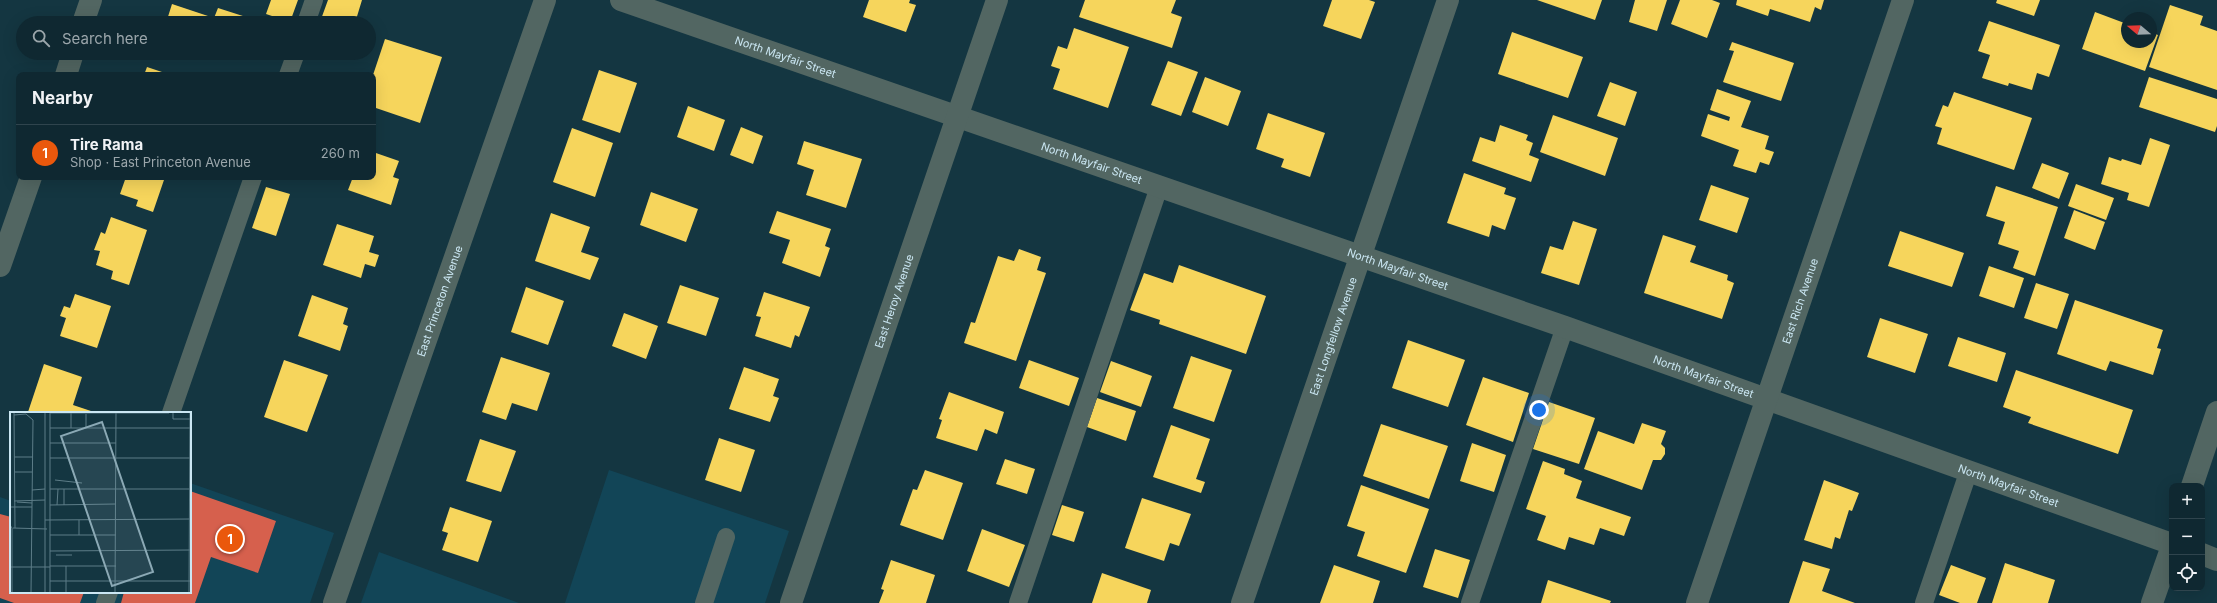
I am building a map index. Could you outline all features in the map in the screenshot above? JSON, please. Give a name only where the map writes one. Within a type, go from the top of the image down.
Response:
[{"type":"street","points":[[86,16],[91,0]]},
{"type":"street","name":"East Princeton Avenue","points":[[334,603],[545,0]]},
{"type":"street","name":"North Mayfair Street","points":[[621,0],[1565,327],[1969,470],[2169,544]]},
{"type":"street","name":"East Heroy Avenue","points":[[791,603],[996,0]]},
{"type":"street","name":"East Longfellow Avenue","points":[[1242,603],[1448,0]]},
{"type":"street","name":"East Rich Avenue","points":[[1697,603],[1903,0]]},
{"type":"street","points":[[67,72],[71,60]]},
{"type":"street","points":[[0,266],[6,230],[30,180]]},
{"type":"street","points":[[2193,483],[2217,412]]},
{"type":"street","points":[[2152,603],[2169,554]]},
{"type":"street","points":[[2204,555],[2217,560]]},
{"type":"lane","points":[[308,16],[314,0]]},
{"type":"lane","points":[[289,72],[293,60]]},
{"type":"lane","points":[[171,412],[252,180]]},
{"type":"lane","points":[[1018,603],[1159,187]]},
{"type":"lane","points":[[1470,603],[1565,327]]},
{"type":"lane","points":[[1924,603],[1969,470]]},
{"type":"lane","points":[[704,603],[726,537]]},
{"type":"lane","points":[[105,603],[109,593]]},
{"type":"shaded area","points":[[609,470],[789,531],[765,603],[565,603]]},
{"type":"shaded area","points":[[191,483],[334,533],[310,603],[0,603],[0,497],[10,501],[10,593],[191,593]]},
{"type":"shaded area","points":[[379,552],[519,603],[361,603]]},
{"type":"building: Homes","points":[[271,0],[298,0],[292,16],[272,16],[266,14]]},
{"type":"building: Homes","points":[[328,0],[362,0],[357,16],[322,16]]},
{"type":"building: Homes","points":[[869,0],[910,0],[909,3],[916,5],[906,32],[863,17]]},
{"type":"building: Homes","points":[[1085,0],[1176,0],[1171,13],[1182,17],[1172,48],[1079,17]]},
{"type":"building: Homes","points":[[1332,0],[1369,0],[1375,2],[1361,39],[1323,26]]},
{"type":"building: Homes","points":[[1537,0],[1602,0],[1595,20]]},
{"type":"building: Homes","points":[[1635,0],[1667,0],[1657,31],[1629,22]]},
{"type":"building: Homes","points":[[1680,0],[1712,0],[1720,3],[1707,38],[1671,24]]},
{"type":"building: Homes","points":[[1737,0],[1824,0],[1821,10],[1815,7],[1810,22],[1770,9],[1768,16],[1736,5]]},
{"type":"building: Homes","points":[[1997,0],[2040,0],[2034,16],[1996,3]]},
{"type":"building: Homes","points":[[172,4],[208,16],[168,16]]},
{"type":"building: Homes","points":[[2170,5],[2203,16],[2200,25],[2217,31],[2217,90],[2149,67],[2155,48],[2157,48],[2157,43]]},
{"type":"building: Homes","points":[[218,8],[243,16],[215,16]]},
{"type":"building: Homes","points":[[2095,12],[2121,22],[2121,48],[2153,48],[2145,71],[2082,49]]},
{"type":"building: Homes","points":[[1989,21],[2060,45],[2049,77],[2037,73],[2032,90],[2009,83],[2008,86],[1982,78],[1990,55],[1978,51]]},
{"type":"building: Homes","points":[[1074,28],[1129,47],[1108,108],[1053,89],[1060,69],[1051,66],[1058,46],[1067,49]]},
{"type":"building: Homes","points":[[1512,32],[1583,57],[1568,98],[1498,74]]},
{"type":"building: Homes","points":[[385,39],[442,57],[420,123],[376,108],[376,72],[374,72]]},
{"type":"building: Homes","points":[[1732,42],[1794,63],[1781,101],[1723,82],[1734,51],[1729,50]]},
{"type":"building: Homes","points":[[1168,61],[1198,72],[1181,116],[1151,105]]},
{"type":"building: Homes","points":[[147,67],[162,72],[145,72]]},
{"type":"building: Homes","points":[[599,70],[637,83],[620,133],[582,120]]},
{"type":"building: Homes","points":[[1205,77],[1241,91],[1228,126],[1192,112]]},
{"type":"building: Homes","points":[[2149,77],[2217,99],[2217,126],[2215,132],[2139,107]]},
{"type":"building: Homes","points":[[1610,82],[1637,92],[1625,126],[1597,116]]},
{"type":"building: Homes","points":[[1717,89],[1751,101],[1741,127],[1769,136],[1765,149],[1774,152],[1769,165],[1760,162],[1756,173],[1733,166],[1739,150],[1701,136],[1708,114],[1729,121],[1730,117],[1710,110]]},
{"type":"building: Homes","points":[[1954,92],[2032,118],[2014,170],[1937,144],[1942,128],[1935,126],[1943,105],[1948,107]]},
{"type":"building: Homes","points":[[688,106],[725,120],[714,151],[677,137]]},
{"type":"building: Homes","points":[[1268,113],[1325,133],[1310,177],[1281,167],[1284,159],[1256,149]]},
{"type":"building: Homes","points":[[1553,115],[1618,138],[1605,176],[1540,152]]},
{"type":"building: Homes","points":[[1500,125],[1528,135],[1526,140],[1533,143],[1529,155],[1539,159],[1531,182],[1472,161],[1480,137],[1495,142]]},
{"type":"building: Homes","points":[[741,127],[763,136],[753,164],[730,155]]},
{"type":"building: Homes","points":[[572,128],[613,143],[595,197],[553,182]]},
{"type":"building: Homes","points":[[2150,138],[2170,145],[2149,207],[2127,200],[2129,193],[2101,184],[2109,157],[2121,161],[2122,159],[2141,165]]},
{"type":"building: Homes","points":[[804,141],[862,159],[846,208],[806,195],[814,170],[797,164]]},
{"type":"building: Homes","points":[[376,153],[399,161],[393,177],[399,179],[391,205],[348,190],[352,180],[376,180]]},
{"type":"building: Homes","points":[[2042,163],[2069,173],[2059,199],[2032,188]]},
{"type":"building: Homes","points":[[1464,173],[1506,188],[1504,194],[1516,198],[1505,230],[1492,225],[1489,237],[1447,223]]},
{"type":"building: Homes","points":[[125,180],[164,180],[153,212],[136,206],[138,200],[120,194]]},
{"type":"building: Homes","points":[[2076,184],[2114,198],[2106,220],[2068,206]]},
{"type":"building: Homes","points":[[1711,185],[1749,198],[1737,233],[1699,220]]},
{"type":"building: Homes","points":[[1996,186],[2058,207],[2035,276],[2013,268],[2019,251],[1998,244],[2005,222],[1986,216]]},
{"type":"building: Homes","points":[[266,187],[290,194],[276,236],[252,228]]},
{"type":"building: Homes","points":[[651,192],[698,209],[686,242],[640,225]]},
{"type":"building: Homes","points":[[2074,210],[2105,222],[2095,250],[2064,238]]},
{"type":"building: Homes","points":[[777,211],[831,229],[825,246],[830,248],[820,277],[782,263],[790,240],[769,233]]},
{"type":"building: Homes","points":[[551,213],[590,227],[581,252],[599,258],[590,280],[535,261]]},
{"type":"building: Homes","points":[[111,217],[147,230],[129,285],[111,279],[113,271],[96,265],[100,251],[94,250],[101,232],[105,234]]},
{"type":"building: Homes","points":[[1573,221],[1597,229],[1579,285],[1541,273],[1550,246],[1563,250]]},
{"type":"building: Homes","points":[[337,224],[374,236],[369,252],[379,255],[375,267],[365,264],[361,278],[323,265]]},
{"type":"building: Homes","points":[[1900,231],[1964,253],[1952,287],[1888,266]]},
{"type":"building: Homes","points":[[1663,235],[1696,246],[1690,262],[1728,275],[1727,280],[1734,283],[1722,319],[1644,293]]},
{"type":"building: Homes","points":[[1019,249],[1041,257],[1037,270],[1046,273],[1016,361],[964,343],[971,322],[975,323],[998,256],[1014,261]]},
{"type":"building: Homes","points":[[1179,265],[1266,296],[1246,354],[1159,324],[1160,320],[1130,310],[1144,273],[1173,283]]},
{"type":"building: Homes","points":[[1989,266],[2024,278],[2014,308],[1979,296]]},
{"type":"building: Homes","points":[[2036,283],[2069,294],[2057,329],[2024,318]]},
{"type":"building: Homes","points":[[680,285],[719,298],[706,336],[667,323]]},
{"type":"building: Homes","points":[[526,287],[564,301],[548,345],[511,332]]},
{"type":"building: Homes","points":[[764,292],[810,307],[799,337],[795,335],[791,348],[755,336],[761,317],[756,316]]},
{"type":"building: Homes","points":[[75,294],[111,306],[97,348],[60,336],[66,318],[60,316],[64,306],[70,308]]},
{"type":"building: Homes","points":[[312,295],[348,308],[343,324],[348,326],[340,351],[298,336]]},
{"type":"building: Homes","points":[[2075,300],[2163,330],[2157,348],[2161,349],[2153,375],[2110,361],[2106,371],[2057,354]]},
{"type":"building: Homes","points":[[624,313],[658,326],[646,359],[612,346]]},
{"type":"building: Homes","points":[[1880,318],[1928,334],[1915,373],[1867,357]]},
{"type":"building: Homes","points":[[1958,337],[2006,353],[1997,382],[1948,366]]},
{"type":"building: Homes","points":[[1408,340],[1465,360],[1448,407],[1392,388]]},
{"type":"building: Homes","points":[[1191,356],[1232,370],[1214,422],[1173,408]]},
{"type":"building: Homes","points":[[501,357],[550,373],[537,411],[512,403],[506,420],[482,412]]},
{"type":"building: Homes","points":[[284,360],[328,375],[307,432],[264,417]]},
{"type":"building: Homes","points":[[1029,360],[1079,378],[1069,406],[1019,388]]},
{"type":"building: Homes","points":[[1111,361],[1152,376],[1141,407],[1100,392]]},
{"type":"building: Homes","points":[[44,364],[82,377],[73,405],[91,412],[28,412]]},
{"type":"building: Homes","points":[[744,367],[779,379],[773,396],[779,398],[770,422],[729,409]]},
{"type":"building: Homes","points":[[2016,370],[2133,410],[2118,454],[2028,423],[2031,417],[2003,407]]},
{"type":"building: Homes","points":[[1483,377],[1529,393],[1513,442],[1466,425]]},
{"type":"building: Homes","points":[[949,392],[1004,412],[997,434],[985,429],[977,451],[936,438],[942,420],[939,419]]},
{"type":"building: Homes","points":[[1097,398],[1136,411],[1126,441],[1087,427]]},
{"type":"building: Homes","points":[[1549,402],[1595,418],[1579,464],[1533,449]]},
{"type":"building: Homes","points":[[1642,423],[1666,431],[1661,444],[1665,448],[1665,454],[1661,460],[1653,460],[1642,490],[1584,469],[1598,431],[1634,444]]},
{"type":"building: Homes","points":[[1381,424],[1448,446],[1429,499],[1363,476]]},
{"type":"building: Homes","points":[[1171,425],[1210,439],[1196,479],[1205,482],[1201,493],[1153,477]]},
{"type":"building: Homes","points":[[719,438],[755,450],[741,492],[705,480]]},
{"type":"building: Homes","points":[[480,439],[516,451],[501,492],[466,481]]},
{"type":"building: Homes","points":[[1472,443],[1506,455],[1494,492],[1460,481]]},
{"type":"building: Homes","points":[[1005,459],[1035,469],[1027,494],[996,484]]},
{"type":"building: Homes","points":[[1543,461],[1565,469],[1564,474],[1582,481],[1576,498],[1631,517],[1624,536],[1600,528],[1594,545],[1569,537],[1565,550],[1537,540],[1546,516],[1526,509]]},
{"type":"building: Homes","points":[[925,470],[963,483],[943,540],[900,525],[913,489],[917,490]]},
{"type":"building: Homes","points":[[1824,480],[1859,493],[1852,511],[1849,510],[1840,539],[1835,537],[1832,549],[1804,540]]},
{"type":"building: Homes","points":[[1361,485],[1429,509],[1406,573],[1357,556],[1365,532],[1347,526]]},
{"type":"building: Homes","points":[[1142,498],[1191,514],[1179,546],[1170,543],[1164,561],[1125,548]]},
{"type":"building: Homes","points":[[1062,505],[1084,512],[1074,542],[1052,535]]},
{"type":"building: Homes","points":[[450,507],[492,521],[478,562],[442,550],[448,533],[442,531]]},
{"type":"building: Homes","points":[[982,529],[1025,545],[1009,587],[967,571]]},
{"type":"building: Homes","points":[[1435,549],[1470,560],[1458,598],[1423,587]]},
{"type":"building: Homes","points":[[891,560],[935,575],[926,603],[879,603],[884,590],[881,589]]},
{"type":"building: Homes","points":[[1803,561],[1830,569],[1822,591],[1855,603],[1789,603]]},
{"type":"building: Homes","points":[[2005,563],[2055,580],[2048,603],[1992,603]]},
{"type":"building: Homes","points":[[1334,565],[1380,581],[1373,603],[1320,603]]},
{"type":"building: Homes","points":[[1951,565],[1986,578],[1977,603],[1960,603],[1939,595]]},
{"type":"building: Homes","points":[[1102,573],[1151,590],[1147,603],[1092,603]]},
{"type":"building: Homes","points":[[1548,580],[1611,601],[1610,603],[1541,603]]},
{"type":"building: Shops","points":[[191,491],[276,521],[258,573],[211,557],[195,603],[121,603],[124,593],[191,593]]},
{"type":"building: Shops","points":[[0,514],[10,517],[10,593],[84,593],[80,603],[14,603],[0,598]]},
{"type":"place","name":"Tire Rama","points":[[230,539]]}]
